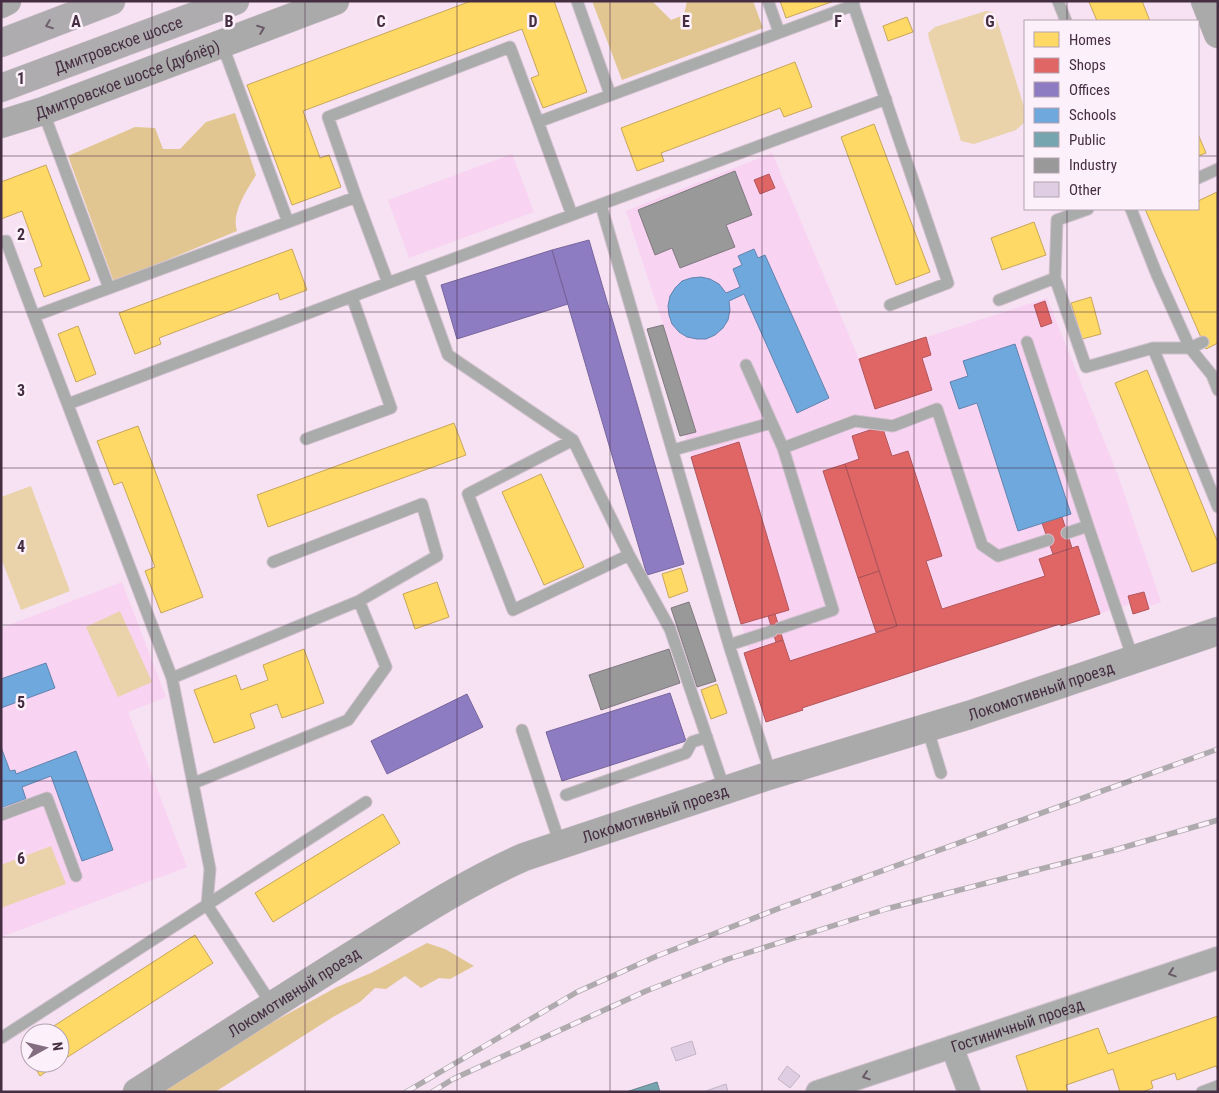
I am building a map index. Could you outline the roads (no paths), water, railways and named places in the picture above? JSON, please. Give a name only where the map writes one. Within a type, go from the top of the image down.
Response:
[{"type":"main road","points":[[1,42],[112,1]]},
{"type":"main road","name":"Дмитровское шоссе","points":[[1,88],[235,1]]},
{"type":"street","name":"Дмитровское шоссе (дублёр)","points":[[1,124],[43,111],[335,1]]},
{"type":"street","points":[[1204,1],[1218,34]]},
{"type":"street","name":"Локомотивный проезд","points":[[137,1092],[453,892],[493,870],[560,844],[927,727],[1218,631]]},
{"type":"street","name":"Гостиничный проезд","points":[[817,1092],[1218,958]]},
{"type":"street","points":[[952,1047],[969,1092]]},
{"type":"lane","points":[[577,1],[610,94]]},
{"type":"lane","points":[[768,1],[779,32]]},
{"type":"lane","points":[[1058,1],[1066,20]]},
{"type":"lane","points":[[538,122],[853,3],[948,283],[890,305]]},
{"type":"lane","points":[[222,44],[288,222]]},
{"type":"lane","points":[[388,283],[328,117],[510,47],[572,215]]},
{"type":"lane","points":[[68,404],[388,283],[886,99]]},
{"type":"lane","points":[[43,111],[109,288]]},
{"type":"lane","points":[[1199,178],[1218,169]]},
{"type":"lane","points":[[34,316],[356,197]]},
{"type":"lane","points":[[601,204],[729,645],[771,776]]},
{"type":"lane","points":[[1085,210],[1057,220],[1055,278],[1086,367],[1153,348],[1190,348],[1203,342]]},
{"type":"lane","points":[[1131,210],[1157,275],[1190,348],[1212,375],[1218,390]]},
{"type":"lane","points":[[1,242],[6,240],[172,678],[210,869],[207,905],[272,1005]]},
{"type":"lane","points":[[418,272],[448,355],[573,440],[629,555],[670,630],[725,790]]},
{"type":"lane","points":[[999,300],[1055,278]]},
{"type":"lane","points":[[306,439],[391,408],[352,297]]},
{"type":"lane","points":[[1027,342],[1133,660]]},
{"type":"lane","points":[[1153,348],[1218,507]]},
{"type":"lane","points":[[729,645],[833,610],[783,448],[746,365]]},
{"type":"lane","points":[[783,448],[854,421],[892,426],[937,409],[982,545],[998,556],[1048,540]]},
{"type":"lane","points":[[673,450],[772,422]]},
{"type":"lane","points":[[573,440],[468,494],[513,610],[629,555]]},
{"type":"lane","points":[[172,678],[360,601],[437,556],[422,504],[273,562]]},
{"type":"lane","points":[[1067,533],[1088,526]]},
{"type":"lane","points":[[194,783],[348,720],[386,667],[360,601]]},
{"type":"lane","points":[[927,727],[941,773]]},
{"type":"lane","points":[[522,730],[560,844]]},
{"type":"lane","points":[[566,795],[686,753],[692,742],[707,737]]},
{"type":"lane","points":[[1,815],[47,798],[76,876]]},
{"type":"lane","points":[[1,1038],[366,802]]},
{"type":"lane","points":[[1202,1092],[1218,1086]]},
{"type":"railway","points":[[406,1092],[577,992],[657,956],[785,906],[1218,749]]},
{"type":"railway","points":[[432,1092],[453,1079],[646,991],[728,959],[886,909],[1118,849],[1218,820]]}]
